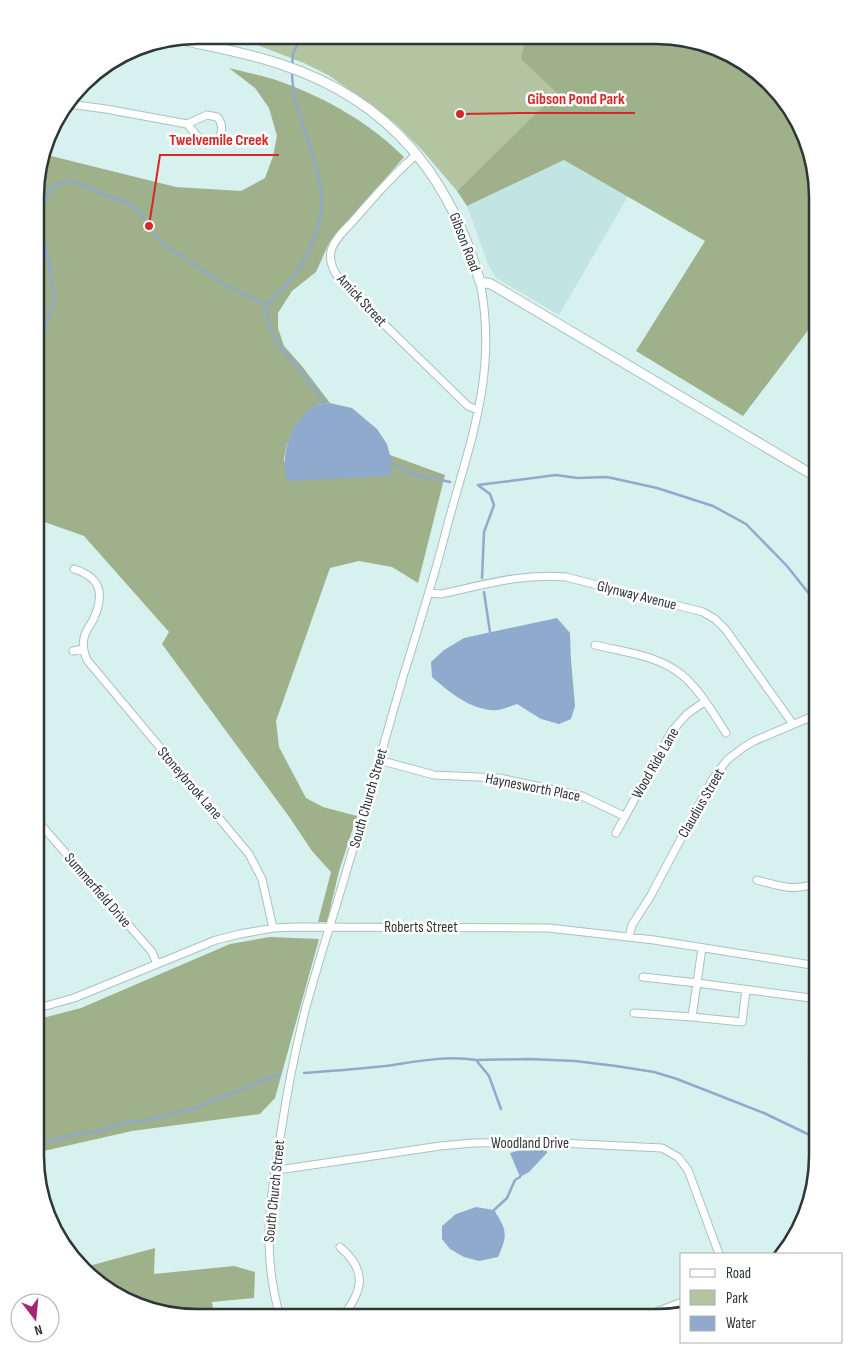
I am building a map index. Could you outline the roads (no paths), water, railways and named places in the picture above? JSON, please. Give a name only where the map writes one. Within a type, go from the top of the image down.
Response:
[{"type":"street","name":"Gibson Road","points":[[199,44],[270,60],[325,81],[378,115],[418,154],[434,177],[450,204],[468,243],[480,282],[491,284],[809,473]]},
{"type":"street","points":[[75,105],[187,124],[212,115],[220,120],[223,129],[222,134],[216,141],[207,142],[202,140],[187,124]]},
{"type":"street","name":"Amick Street","points":[[418,154],[384,184],[340,237],[331,252],[332,264],[337,276],[350,291],[468,406],[478,410]]},
{"type":"street","name":"South Church Street","points":[[278,1309],[272,1284],[268,1246],[275,1168],[285,1105],[304,1012],[429,592],[478,410],[485,376],[487,349],[486,317],[480,282]]},
{"type":"street","points":[[73,651],[83,649],[84,638],[98,608],[100,594],[96,582],[91,576],[74,569]]},
{"type":"street","name":"Glynway Avenue","points":[[429,592],[441,594],[526,576],[549,576],[566,578],[703,612],[715,619],[726,630],[793,724]]},
{"type":"street","points":[[595,644],[648,658],[670,667],[688,681],[726,733]]},
{"type":"street","name":"Stoneybrook Lane","points":[[83,649],[90,666],[249,854],[262,879],[274,928]]},
{"type":"street","name":"Wood Ride Lane","points":[[616,833],[672,731],[687,714],[704,702]]},
{"type":"street","name":"Claudius Street","points":[[629,937],[632,925],[650,897],[719,769],[744,747],[809,718]]},
{"type":"street","name":"Haynesworth Place","points":[[379,760],[434,775],[499,778],[582,796],[624,816]]},
{"type":"street","name":"Summerfield Drive","points":[[44,827],[152,952],[157,964]]},
{"type":"street","points":[[757,880],[788,888],[809,886]]},
{"type":"street","name":"Roberts Street","points":[[44,1006],[74,998],[216,940],[274,928],[549,928],[629,937],[809,965]]},
{"type":"street","points":[[692,1017],[702,948]]},
{"type":"street","points":[[643,977],[809,998]]},
{"type":"street","points":[[634,1013],[742,1022],[746,990]]},
{"type":"street","name":"Woodland Drive","points":[[275,1168],[284,1169],[440,1146],[473,1143],[540,1142],[662,1148],[678,1157],[688,1170],[719,1253]]},
{"type":"street","points":[[340,1247],[347,1252],[360,1273],[356,1297],[348,1309]]},
{"type":"street","points":[[665,1309],[680,1303]]},
{"type":"water","points":[[330,403],[352,408],[377,429],[387,444],[392,474],[387,476],[288,481],[285,471],[286,450],[293,430],[306,412],[314,406]]},
{"type":"water","points":[[557,618],[570,633],[575,706],[571,719],[559,724],[541,719],[517,704],[498,710],[480,708],[454,695],[432,677],[431,662],[444,650],[464,638]]},
{"type":"water","points":[[537,1145],[545,1146],[547,1153],[529,1172],[520,1177],[510,1153]]},
{"type":"water","points":[[476,1207],[494,1210],[502,1223],[505,1238],[498,1257],[479,1261],[464,1257],[450,1249],[442,1239],[442,1226],[456,1214]]},
{"type":"waterway","points":[[292,67],[293,53],[298,44]]},
{"type":"waterway","points":[[266,305],[285,286],[302,263],[315,238],[321,211],[320,182],[297,104],[292,72]]},
{"type":"waterway","points":[[44,206],[49,191],[54,186],[66,181],[81,184],[109,197],[128,203],[141,213],[155,236],[168,247],[225,285],[266,305]]},
{"type":"waterway","points":[[44,241],[54,296],[53,306],[44,329]]},
{"type":"waterway","points":[[266,305],[268,320],[280,345],[317,392],[324,404]]},
{"type":"waterway","points":[[390,461],[412,474],[450,482]]},
{"type":"waterway","points":[[478,485],[556,475],[577,478],[607,477],[657,488],[713,506],[746,524],[787,566],[809,594]]},
{"type":"waterway","points":[[479,486],[490,494],[494,505],[484,532],[482,578]]},
{"type":"waterway","points":[[484,592],[490,632]]},
{"type":"waterway","points":[[304,1073],[453,1058],[575,1061],[616,1066],[654,1072],[677,1079],[764,1113],[809,1135]]},
{"type":"waterway","points":[[476,1060],[489,1076],[501,1109]]},
{"type":"waterway","points":[[44,1143],[76,1134],[101,1131],[121,1123],[147,1120],[192,1109],[280,1074]]},
{"type":"waterway","points":[[494,1210],[507,1198],[515,1180],[520,1177]]},
{"type":"place","name":"Gibson Pond Park","points":[[460,114]]},
{"type":"place","name":"Twelvemile Creek","points":[[149,226]]}]
